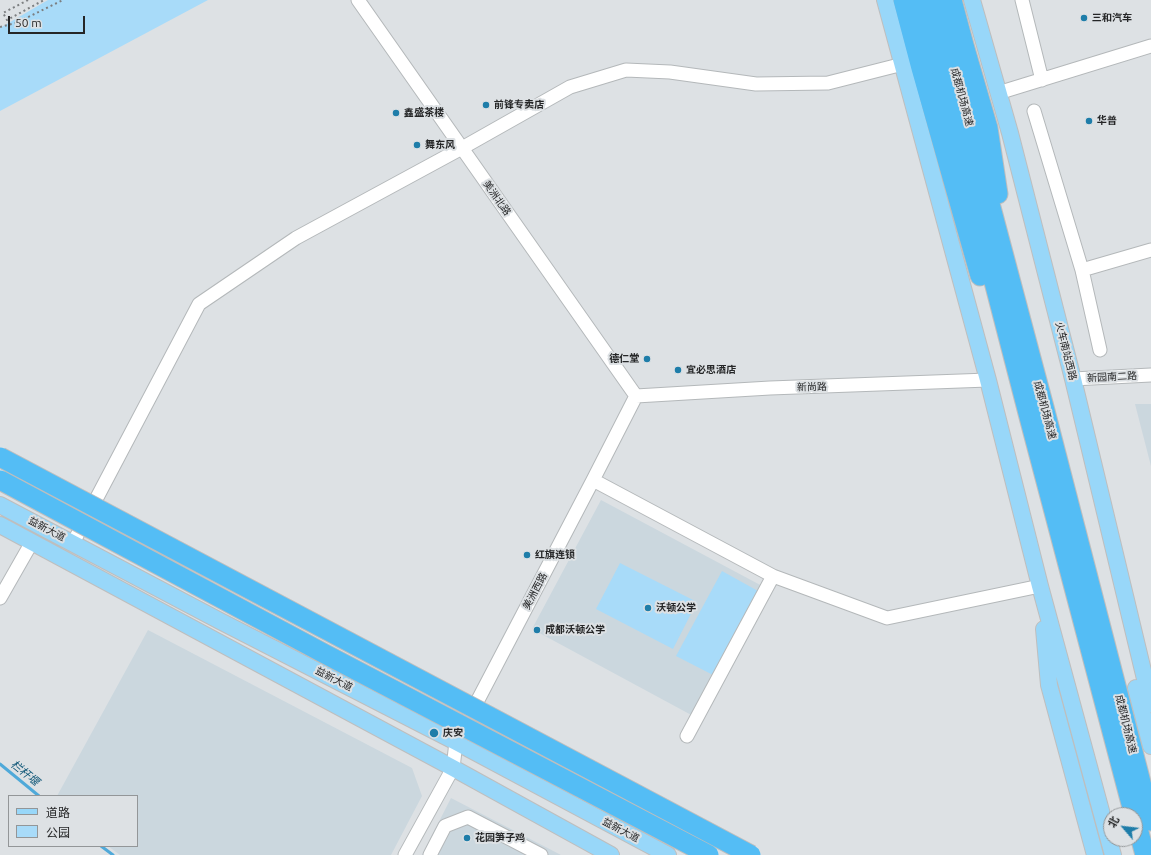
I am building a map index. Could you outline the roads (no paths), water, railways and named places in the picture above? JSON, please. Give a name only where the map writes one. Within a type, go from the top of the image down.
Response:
[{"type":"highway","points":[[903,0],[982,285],[994,314],[1029,417]]},
{"type":"highway","name":"成都机场高速","points":[[922,0],[1029,417],[1136,807]]},
{"type":"highway","name":"成都机场高速","points":[[936,0],[1044,407],[1136,807]]},
{"type":"highway","points":[[952,0],[988,128],[1015,298]]},
{"type":"highway","points":[[0,457],[751,855]]},
{"type":"highway","points":[[0,480],[332,658],[709,855]]},
{"type":"highway","name":"成都机场高速","points":[[1143,814],[1151,821]]},
{"type":"highway","name":"成都机场高速","points":[[1143,845],[1145,855]]},
{"type":"main road","points":[[886,0],[988,380],[1040,586],[1112,855]]},
{"type":"main road","name":"火车南站西路","points":[[972,0],[1010,133],[1114,547],[1145,702],[1151,746]]},
{"type":"main road","name":"益新大道","points":[[0,505],[234,628],[456,742],[668,855]]},
{"type":"main road","name":"益新大道","points":[[0,525],[453,768],[610,855]]},
{"type":"main road","points":[[1040,586],[1049,685],[1095,855]]},
{"type":"street","name":"美洲北路","points":[[358,0],[636,396]]},
{"type":"street","points":[[1022,0],[1042,80]]},
{"type":"street","points":[[998,93],[1151,46]]},
{"type":"street","points":[[73,543],[199,304],[296,238],[462,148],[570,87],[626,70],[670,72],[756,84],[828,83],[903,64]]},
{"type":"street","points":[[1034,111],[1082,270],[1100,350]]},
{"type":"street","points":[[1082,270],[1151,250]]},
{"type":"street","name":"新园南二路","points":[[1073,379],[1151,375]]},
{"type":"street","name":"新尚路","points":[[636,396],[778,388],[988,380]]},
{"type":"street","name":"美洲西路","points":[[453,768],[456,742],[636,396]]},
{"type":"street","points":[[593,480],[773,576],[887,618],[1040,586]]},
{"type":"street","points":[[0,598],[32,542]]},
{"type":"street","points":[[687,736],[773,576]]},
{"type":"street","points":[[405,855],[453,768]]},
{"type":"street","points":[[430,855],[445,826],[468,817],[540,855]]},
{"type":"waterway","name":"栏杆堰","points":[[0,764],[38,795]]},
{"type":"waterway","name":"栏杆堰","points":[[102,847],[113,855]]},
{"type":"place","name":"三和汽车","points":[[1084,18]]},
{"type":"place","name":"前锋专卖店","points":[[486,105]]},
{"type":"place","name":"鑫盛茶楼","points":[[396,113]]},
{"type":"place","name":"华普","points":[[1089,121]]},
{"type":"place","name":"舞东风","points":[[417,145]]},
{"type":"place","name":"德仁堂","points":[[647,359]]},
{"type":"place","name":"宜必思酒店","points":[[678,370]]},
{"type":"place","name":"红旗连锁","points":[[527,555]]},
{"type":"place","name":"沃顿公学","points":[[648,608]]},
{"type":"place","name":"成都沃顿公学","points":[[537,630]]},
{"type":"place","name":"庆安","points":[[434,733]]},
{"type":"place","name":"花园笋子鸡","points":[[467,838]]}]
